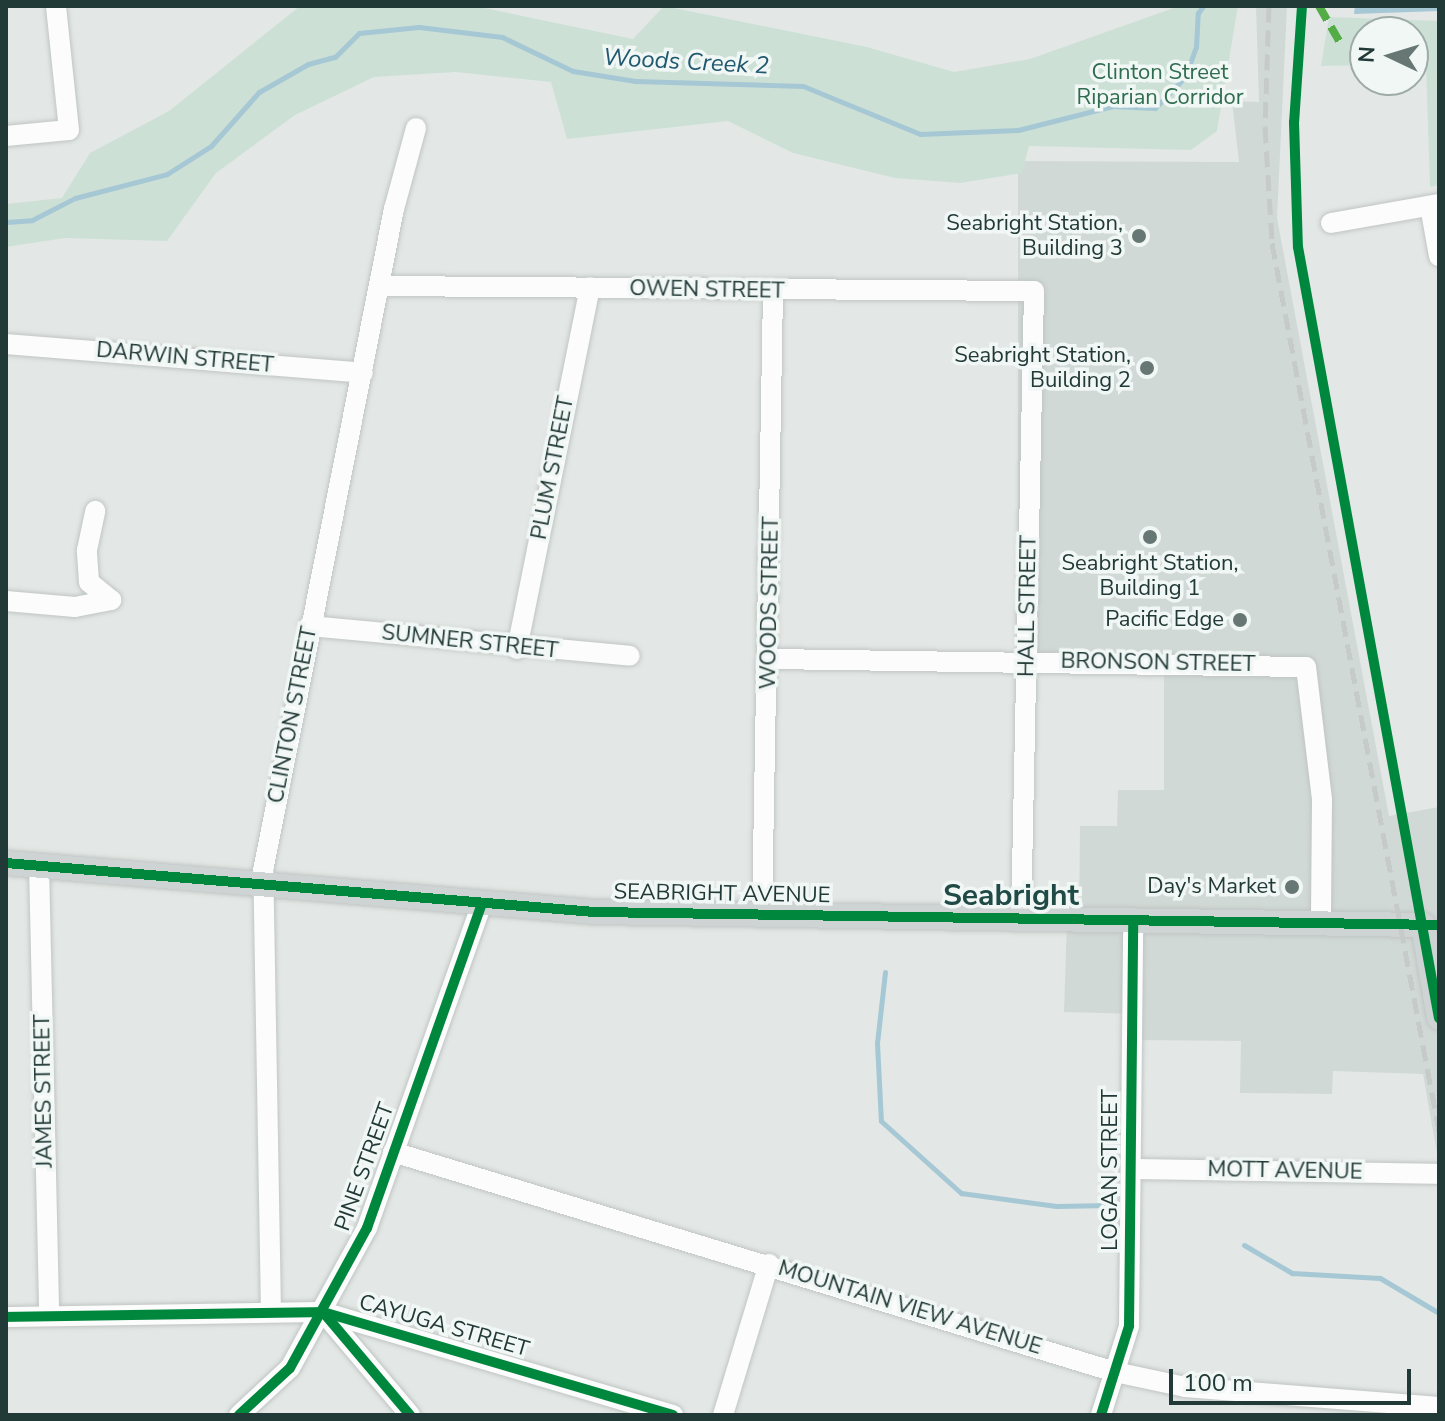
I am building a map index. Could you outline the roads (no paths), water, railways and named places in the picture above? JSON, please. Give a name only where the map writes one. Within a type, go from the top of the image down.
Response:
[{"type":"main road","name":"SEABRIGHT AVENUE","points":[[6,863],[481,906],[762,915],[1431,925]]},
{"type":"main road","points":[[1431,925],[1439,1018]]},
{"type":"street","points":[[6,136],[69,130],[56,6]]},
{"type":"street","name":"CLINTON STREET","points":[[271,1312],[262,887],[309,626],[405,157],[416,128]]},
{"type":"street","points":[[1331,223],[1435,205],[1439,256]]},
{"type":"street","name":"OWEN STREET","points":[[380,286],[773,292],[1034,291]]},
{"type":"street","name":"PLUM STREET","points":[[517,649],[590,287]]},
{"type":"street","name":"HALL STREET","points":[[1021,920],[1034,291]]},
{"type":"street","name":"WOODS STREET","points":[[762,915],[770,659],[773,292]]},
{"type":"street","name":"DARWIN STREET","points":[[6,344],[363,373]]},
{"type":"street","points":[[6,601],[75,607],[111,600],[89,582],[87,550],[95,511]]},
{"type":"street","name":"SUMNER STREET","points":[[309,626],[517,649],[630,656]]},
{"type":"street","name":"BRONSON STREET","points":[[770,659],[1306,667],[1322,800],[1321,923]]},
{"type":"street","name":"JAMES STREET","points":[[39,865],[49,1316]]},
{"type":"street","name":"PINE STREET","points":[[239,1415],[290,1368],[367,1228],[481,906]]},
{"type":"street","name":"LOGAN STREET","points":[[1101,1415],[1129,1326],[1133,922]]},
{"type":"street","name":"MOUNTAIN VIEW AVENUE","points":[[393,1152],[769,1264],[1115,1372],[1185,1387],[1439,1407]]},
{"type":"street","name":"MOTT AVENUE","points":[[1131,1169],[1439,1174]]},
{"type":"street","points":[[723,1415],[769,1264]]},
{"type":"street","points":[[323,1312],[410,1415]]},
{"type":"street","name":"CAYUGA STREET","points":[[6,1317],[323,1312],[673,1415]]},
{"type":"water","points":[[1355,6],[1439,6],[1439,11],[1354,14]]},
{"type":"waterway","name":"Woods Creek 2","points":[[6,222],[32,220],[75,198],[167,174],[211,146],[259,92],[308,64],[335,57],[359,33],[419,27],[502,37],[573,71],[635,81],[803,86],[920,134],[1018,130],[1113,106],[1155,108],[1185,77],[1196,47],[1198,13],[1203,6]]},
{"type":"waterway","points":[[885,972],[877,1043],[881,1121],[961,1193],[1056,1206],[1111,1205]]},
{"type":"waterway","points":[[1244,1245],[1292,1273],[1380,1278],[1439,1313]]},
{"type":"railway","points":[[1269,6],[1265,127],[1272,243],[1439,1131]]},
{"type":"place","name":"Seabright Station, Building 3","points":[[1139,236]]},
{"type":"place","name":"Seabright Station, Building 2","points":[[1147,368]]},
{"type":"place","name":"Seabright Station, Building 1","points":[[1150,537]]},
{"type":"place","name":"Pacific Edge","points":[[1240,620]]},
{"type":"place","name":"Day's Market","points":[[1292,887]]},
{"type":"district","name":"Seabright","points":[[1011,896]]},
{"type":"park label","name":"Clinton Street Riparian Corridor","points":[[1160,84]]}]
